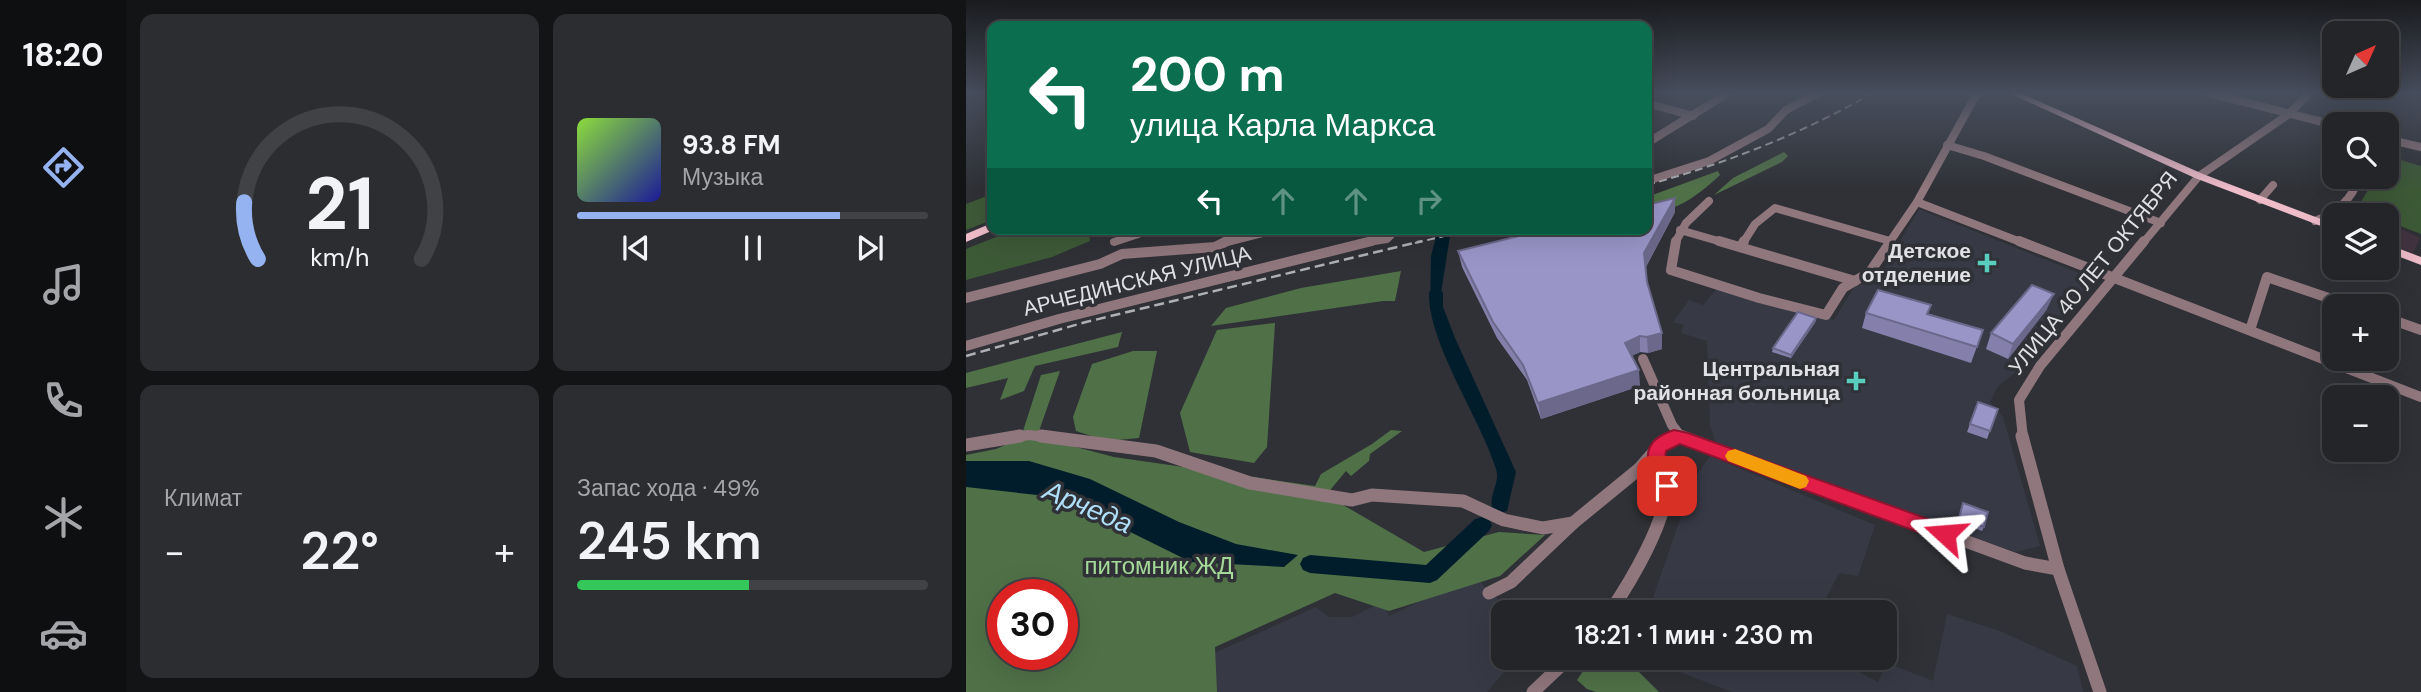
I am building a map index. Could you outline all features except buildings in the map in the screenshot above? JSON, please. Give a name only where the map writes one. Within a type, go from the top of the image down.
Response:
[{"type":"main road","points":[[2085,125],[2199,176],[2322,224]]},
{"type":"main road","points":[[966,238],[987,229]]},
{"type":"main road","points":[[2399,253],[2421,261]]},
{"type":"street","points":[[1652,140],[1677,125]]},
{"type":"street","points":[[1652,179],[1709,161],[1772,125]]},
{"type":"street","points":[[1709,201],[1680,230],[1671,249],[1671,270],[1759,298],[1826,315],[1843,288],[1870,272],[1917,202],[1959,125]]},
{"type":"street","name":"УЛИЦА 40 ЛЕТ ОКТЯБРЯ","points":[[2100,692],[2058,569],[2021,432],[2019,400],[2040,366],[2199,176],[2270,125]]},
{"type":"street","points":[[2399,142],[2421,147]]},
{"type":"street","points":[[1947,145],[1984,156],[2161,223]]},
{"type":"street","points":[[2260,200],[2273,186]]},
{"type":"street","points":[[2315,221],[2340,211],[2354,189]]},
{"type":"street","points":[[1917,202],[2421,397]]},
{"type":"street","points":[[1741,247],[1755,224],[1776,208],[1891,241]]},
{"type":"street","points":[[1680,230],[1785,263],[1855,281]]},
{"type":"street","name":"АРЧЕДИНСКАЯ УЛИЦА","points":[[1122,254],[1109,241],[1131,235]]},
{"type":"street","name":"АРЧЕДИНСКАЯ УЛИЦА","points":[[966,298],[1100,264],[1122,254],[1215,247],[1252,235]]},
{"type":"street","name":"АРЧЕДИНСКАЯ УЛИЦА","points":[[966,346],[1059,319],[1355,244],[1387,239],[1391,235]]},
{"type":"street","points":[[2250,330],[2267,277],[2322,296]]},
{"type":"street","points":[[2399,322],[2421,330]]},
{"type":"street","points":[[1643,359],[1661,394],[1673,429],[1681,438]]},
{"type":"street","points":[[966,445],[1028,435],[1156,451],[1250,483],[1352,500],[1372,495],[1463,501],[1504,520],[1543,528],[1573,523]]},
{"type":"street","points":[[1489,593],[1511,582],[1573,523],[1618,488],[1657,447],[1674,437],[2025,563],[2058,569]]},
{"type":"street","points":[[1618,600],[1635,572],[1659,520],[1664,501],[1667,486],[1656,459],[1657,447]]},
{"type":"street","points":[[1534,692],[1557,670]]},
{"type":"shaded area","name":"Центральная районная больница","points":[[1919,209],[2094,279],[2020,369],[1998,386],[1990,402],[2003,417],[2040,546],[2015,552],[1716,444],[1710,425],[1707,341],[1681,333],[1684,325],[1673,322],[1689,300],[1703,305],[1718,287],[1834,320],[1854,287],[1866,283],[1875,284]]},
{"type":"shaded area","points":[[2399,228],[2420,238],[2413,253],[2399,248]]},
{"type":"shaded area","points":[[1710,456],[1875,525],[1858,576],[1839,573],[1825,600],[1652,600],[1694,479]]},
{"type":"shaded area","points":[[1474,576],[1499,600],[1491,600],[1491,670],[1506,670],[1487,692],[1217,692],[1210,655],[1316,607],[1329,617],[1352,617],[1382,602],[1389,616]]},
{"type":"shaded area","points":[[1947,614],[2000,631],[2077,666],[2083,692],[1732,692],[1674,670],[1856,670],[1878,682],[1884,670],[1897,670],[1897,667],[1933,681]]},
{"type":"green space","points":[[1784,152],[1788,156],[1782,162],[1714,195],[1733,178]]},
{"type":"green space","points":[[2399,160],[2421,166],[2421,234],[2399,226],[2399,203],[2360,203],[2369,189],[2399,189]]},
{"type":"green space","points":[[1718,171],[1720,175],[1686,201],[1652,214],[1652,195]]},
{"type":"green space","points":[[987,196],[987,222],[966,230],[966,204]]},
{"type":"green space","points":[[1001,235],[1089,235],[1090,241],[1052,257],[966,280],[966,249]]},
{"type":"green space","points":[[1401,271],[1395,301],[1211,326],[1226,308],[1301,288]]},
{"type":"green space","points":[[1275,323],[1267,447],[1254,463],[1190,452],[1180,413],[1217,330]]},
{"type":"green space","points":[[1122,332],[1118,347],[1035,366],[1024,391],[1000,400],[1008,378],[966,388],[966,373]]},
{"type":"green space","points":[[1133,351],[1157,351],[1139,438],[1107,441],[1076,431],[1073,417],[1092,364]]},
{"type":"green space","name":"питомник ЖД","points":[[1060,371],[1039,431],[1030,435],[1114,457],[1315,486],[1321,474],[1391,430],[1402,431],[1370,454],[1369,461],[1351,476],[1346,471],[1326,495],[1424,552],[1499,532],[1545,535],[1500,576],[1389,611],[1335,593],[1215,647],[1217,692],[966,692],[966,455],[996,449],[1028,435],[1023,431],[1041,375]]},
{"type":"green space","points":[[1584,670],[1637,670],[1659,692],[1596,692],[1587,689],[1577,680]]},
{"type":"water","points":[[1436,235],[1450,235],[1437,319],[1430,309],[1431,256]]},
{"type":"water","points":[[966,461],[1029,461],[1090,479],[1179,522],[1236,544],[1298,555],[1284,567],[1191,562],[1110,522],[1037,495],[966,487]]},
{"type":"waterway","name":"Арчеда","points":[[1436,292],[1436,307],[1447,338],[1507,472],[1500,505]]},
{"type":"waterway","name":"Арчеда","points":[[1310,564],[1430,574],[1482,525]]},
{"type":"railway","points":[[1652,183],[1706,167],[1811,125]]},
{"type":"railway","points":[[1415,243],[1449,235]]},
{"type":"railway","points":[[966,356],[1086,322],[1422,241]]},
{"type":"slow traffic","points":[[1735,456],[1800,481]]},
{"type":"place","name":"Детское отделение","points":[[1987,263]]},
{"type":"place","name":"Центральная районная больница","points":[[1856,381]]},
{"type":"route","points":[[1667,486],[1656,459],[1657,447],[1674,437],[1681,438],[1945,534]]}]
